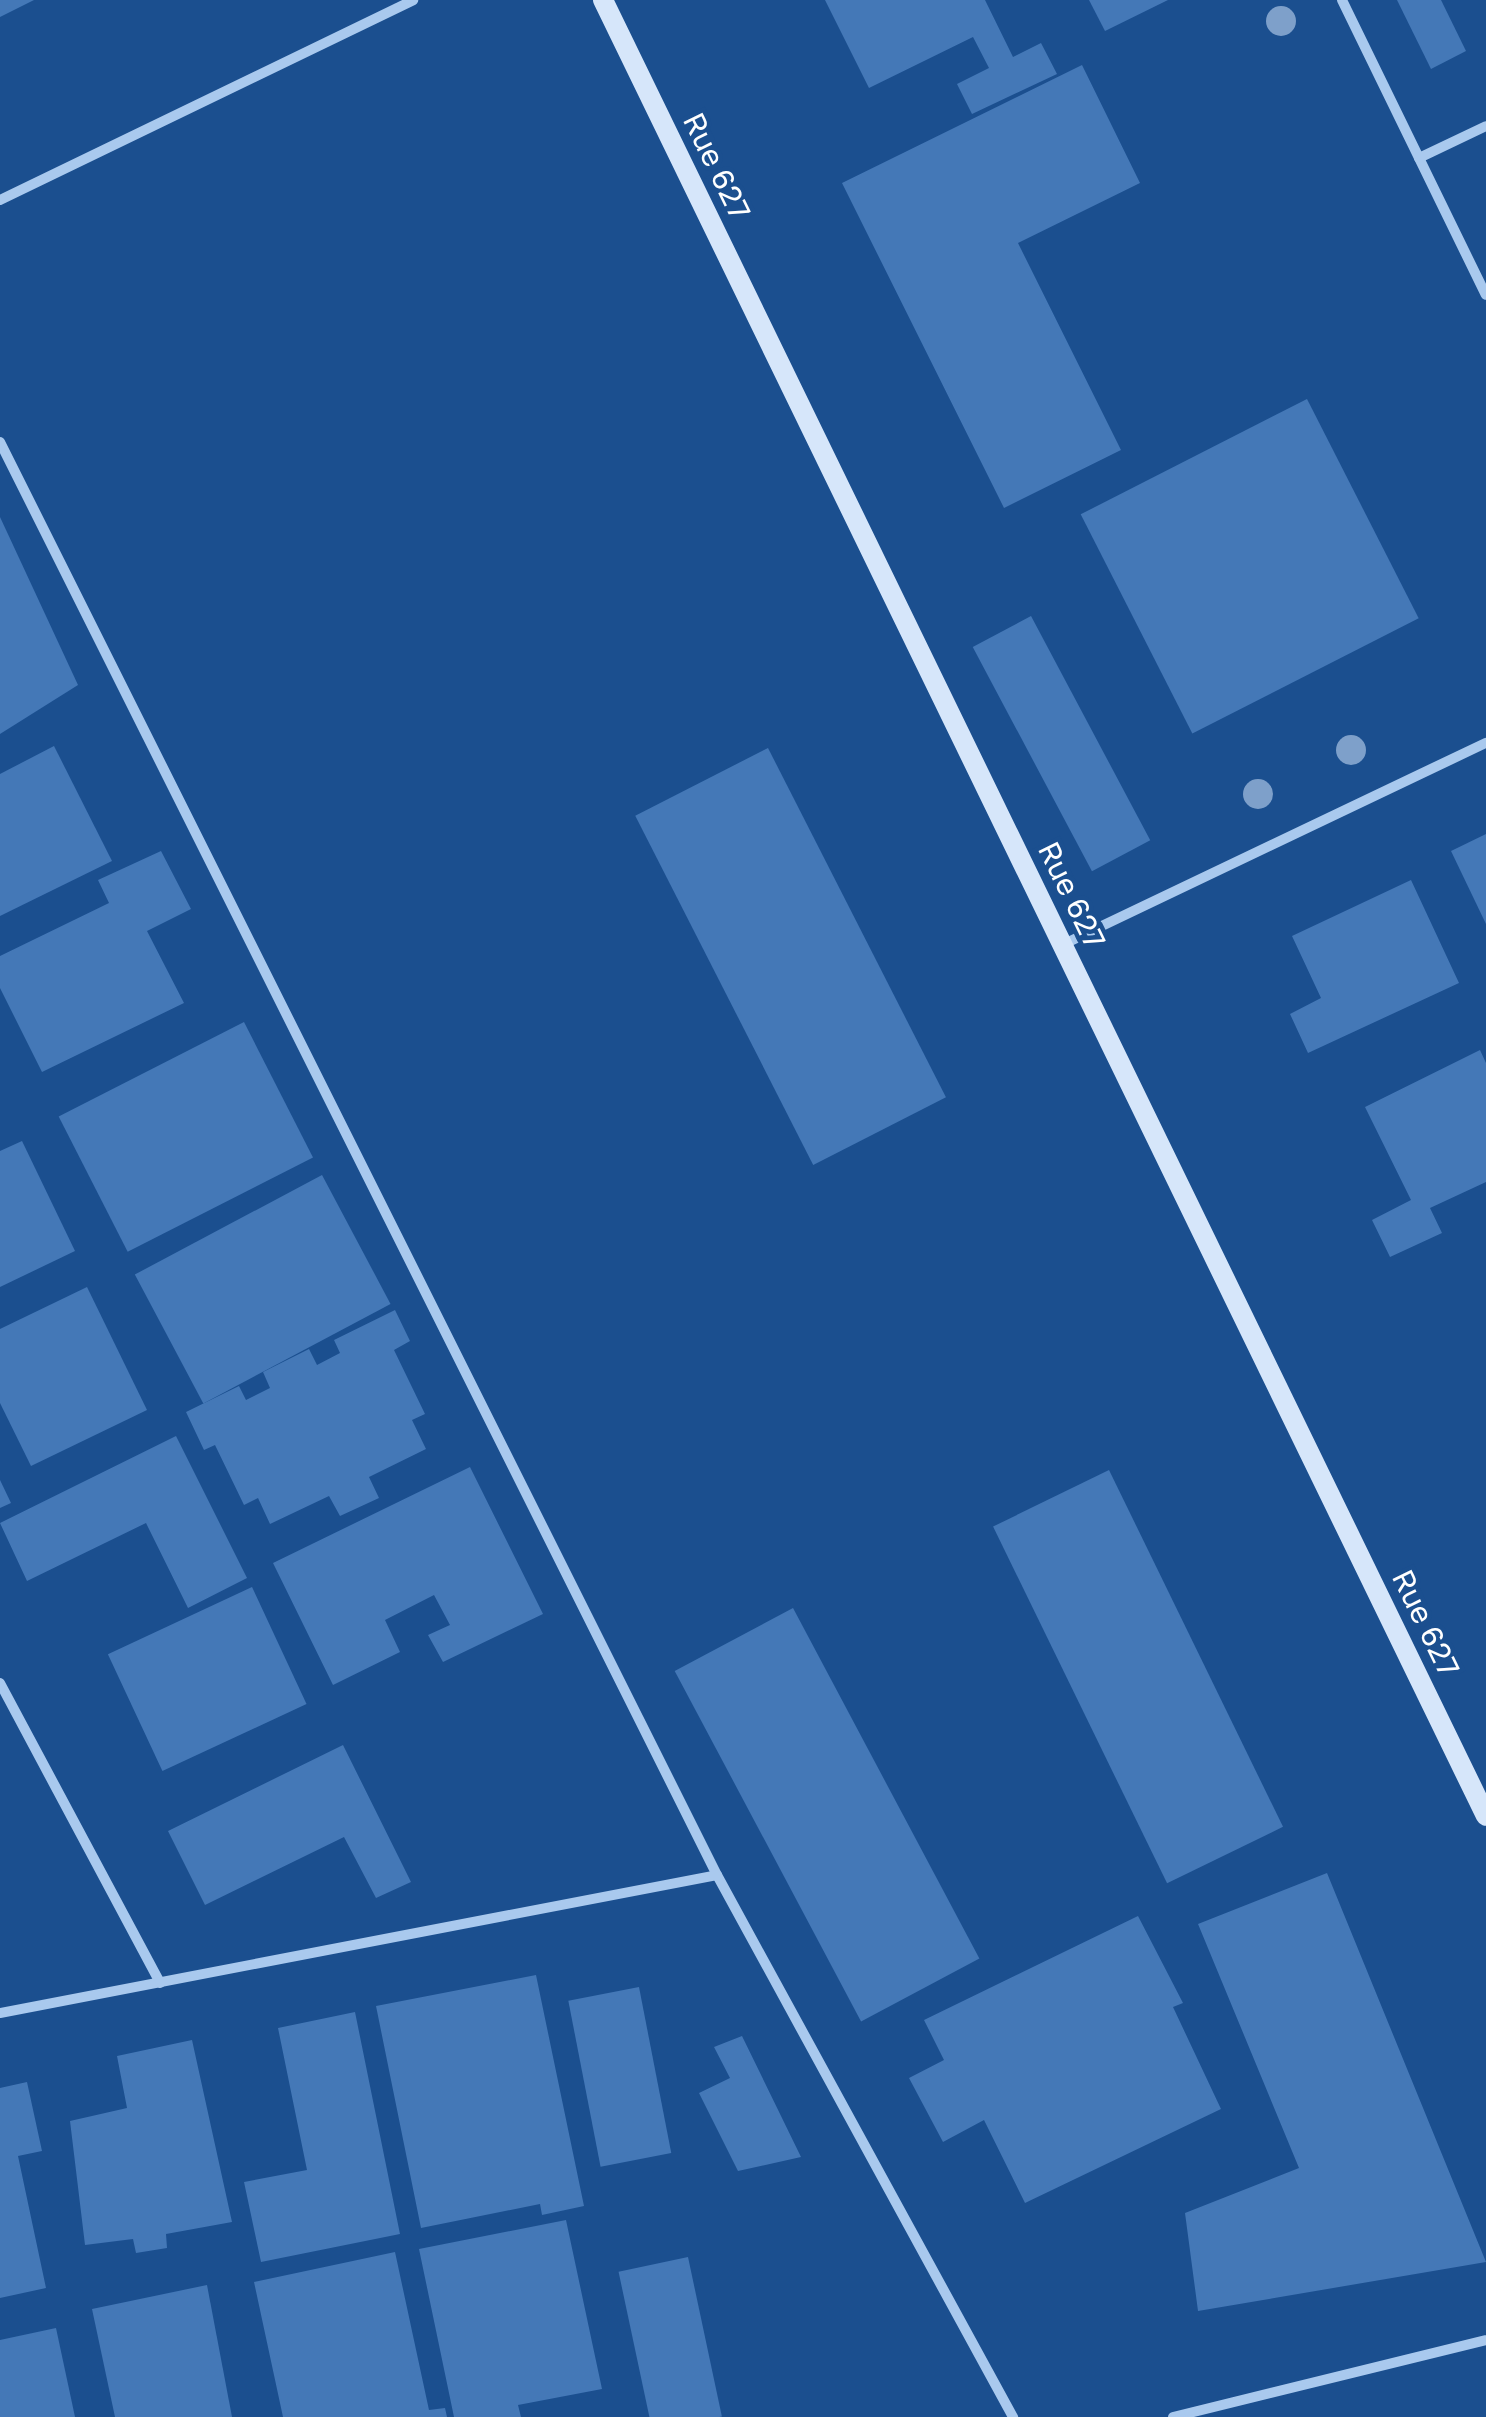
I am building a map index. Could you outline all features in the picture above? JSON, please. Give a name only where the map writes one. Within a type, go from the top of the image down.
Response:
[{"type":"street","points":[[0,200],[412,0]]},
{"type":"street","name":"Rue 627","points":[[603,0],[1486,1816]]},
{"type":"street","points":[[1342,0],[1486,294]]},
{"type":"street","points":[[1419,158],[1486,126]]},
{"type":"street","points":[[0,442],[717,1875],[1013,2417]]},
{"type":"street","points":[[1062,944],[1486,743]]},
{"type":"street","points":[[0,1683],[160,1984]]},
{"type":"street","points":[[0,2012],[717,1875]]},
{"type":"street","points":[[1173,2417],[1486,2340]]},
{"type":"building","points":[[0,0],[34,0],[0,17]]},
{"type":"building","points":[[825,0],[985,0],[1013,57],[1041,43],[1057,74],[972,114],[957,84],[989,68],[973,37],[869,88]]},
{"type":"building","points":[[1089,0],[1168,0],[1105,31]]},
{"type":"building","points":[[1397,0],[1441,0],[1466,51],[1431,69]]},
{"type":"building","points":[[1082,65],[1140,183],[1018,243],[1121,450],[1004,508],[842,183]]},
{"type":"building","points":[[1307,399],[1419,618],[1192,734],[1081,514]]},
{"type":"building","points":[[0,517],[78,685],[0,734]]},
{"type":"building","points":[[1031,616],[1150,840],[1092,871],[973,647]]},
{"type":"building","points":[[54,746],[112,861],[0,916],[0,774]]},
{"type":"building","points":[[768,748],[946,1097],[813,1165],[635,816]]},
{"type":"building","points":[[1486,834],[1486,924],[1451,851]]},
{"type":"building","points":[[161,851],[191,909],[147,931],[184,1003],[42,1072],[0,988],[0,956],[109,903],[98,880]]},
{"type":"building","points":[[1411,880],[1459,983],[1308,1053],[1290,1014],[1321,998],[1292,936]]},
{"type":"building","points":[[244,1022],[313,1157],[128,1252],[59,1116]]},
{"type":"building","points":[[1480,1050],[1486,1063],[1486,1182],[1430,1208],[1442,1233],[1390,1257],[1372,1220],[1411,1200],[1365,1107]]},
{"type":"building","points":[[22,1141],[75,1251],[0,1287],[0,1151]]},
{"type":"building","points":[[322,1175],[391,1304],[203,1403],[135,1275]]},
{"type":"building","points":[[87,1287],[147,1410],[31,1466],[0,1403],[0,1329]]},
{"type":"building","points":[[395,1310],[410,1341],[394,1350],[425,1414],[412,1420],[426,1449],[369,1477],[379,1498],[340,1516],[329,1496],[270,1524],[258,1498],[244,1505],[215,1445],[204,1450],[186,1412],[239,1386],[246,1400],[270,1388],[263,1372],[309,1349],[317,1365],[340,1353],[334,1340]]},
{"type":"building","points":[[176,1436],[247,1578],[188,1608],[146,1523],[27,1581],[0,1523]]},
{"type":"building","points":[[470,1467],[543,1614],[443,1662],[428,1635],[450,1625],[434,1595],[385,1620],[400,1652],[333,1685],[273,1563]]},
{"type":"building","points":[[1109,1470],[1283,1827],[1167,1883],[993,1527]]},
{"type":"building","points":[[0,1480],[11,1503],[0,1508]]},
{"type":"building","points":[[252,1587],[307,1704],[162,1771],[108,1654]]},
{"type":"building","points":[[793,1608],[979,1959],[861,2021],[675,1671]]},
{"type":"building","points":[[343,1745],[411,1882],[376,1898],[344,1837],[205,1905],[168,1831]]},
{"type":"building","points":[[1327,1873],[1486,2262],[1198,2311],[1185,2213],[1299,2168],[1198,1924]]},
{"type":"building","points":[[1138,1916],[1183,2003],[1173,2007],[1221,2109],[1025,2203],[984,2120],[943,2142],[909,2078],[944,2060],[924,2020]]},
{"type":"building","points":[[536,1975],[584,2206],[542,2215],[540,2204],[421,2228],[376,2006]]},
{"type":"building","points":[[639,1987],[671,2153],[601,2167],[568,2001]]},
{"type":"building","points":[[355,2012],[400,2234],[261,2262],[244,2182],[307,2170],[278,2028]]},
{"type":"building","points":[[742,2036],[801,2157],[738,2171],[699,2093],[730,2078],[714,2047]]},
{"type":"building","points":[[192,2040],[232,2222],[166,2234],[167,2248],[136,2253],[133,2239],[85,2245],[70,2121],[127,2108],[117,2056]]},
{"type":"building","points":[[27,2082],[42,2151],[18,2156],[46,2288],[0,2298],[0,2088]]},
{"type":"building","points":[[566,2220],[602,2389],[518,2405],[521,2417],[454,2417],[419,2249]]},
{"type":"building","points":[[395,2252],[429,2410],[445,2408],[447,2417],[283,2417],[254,2282]]},
{"type":"building","points":[[688,2257],[722,2416],[649,2417],[619,2272]]},
{"type":"building","points":[[207,2285],[232,2417],[115,2417],[92,2309]]},
{"type":"building","points":[[56,2328],[75,2417],[0,2417],[0,2340]]}]
